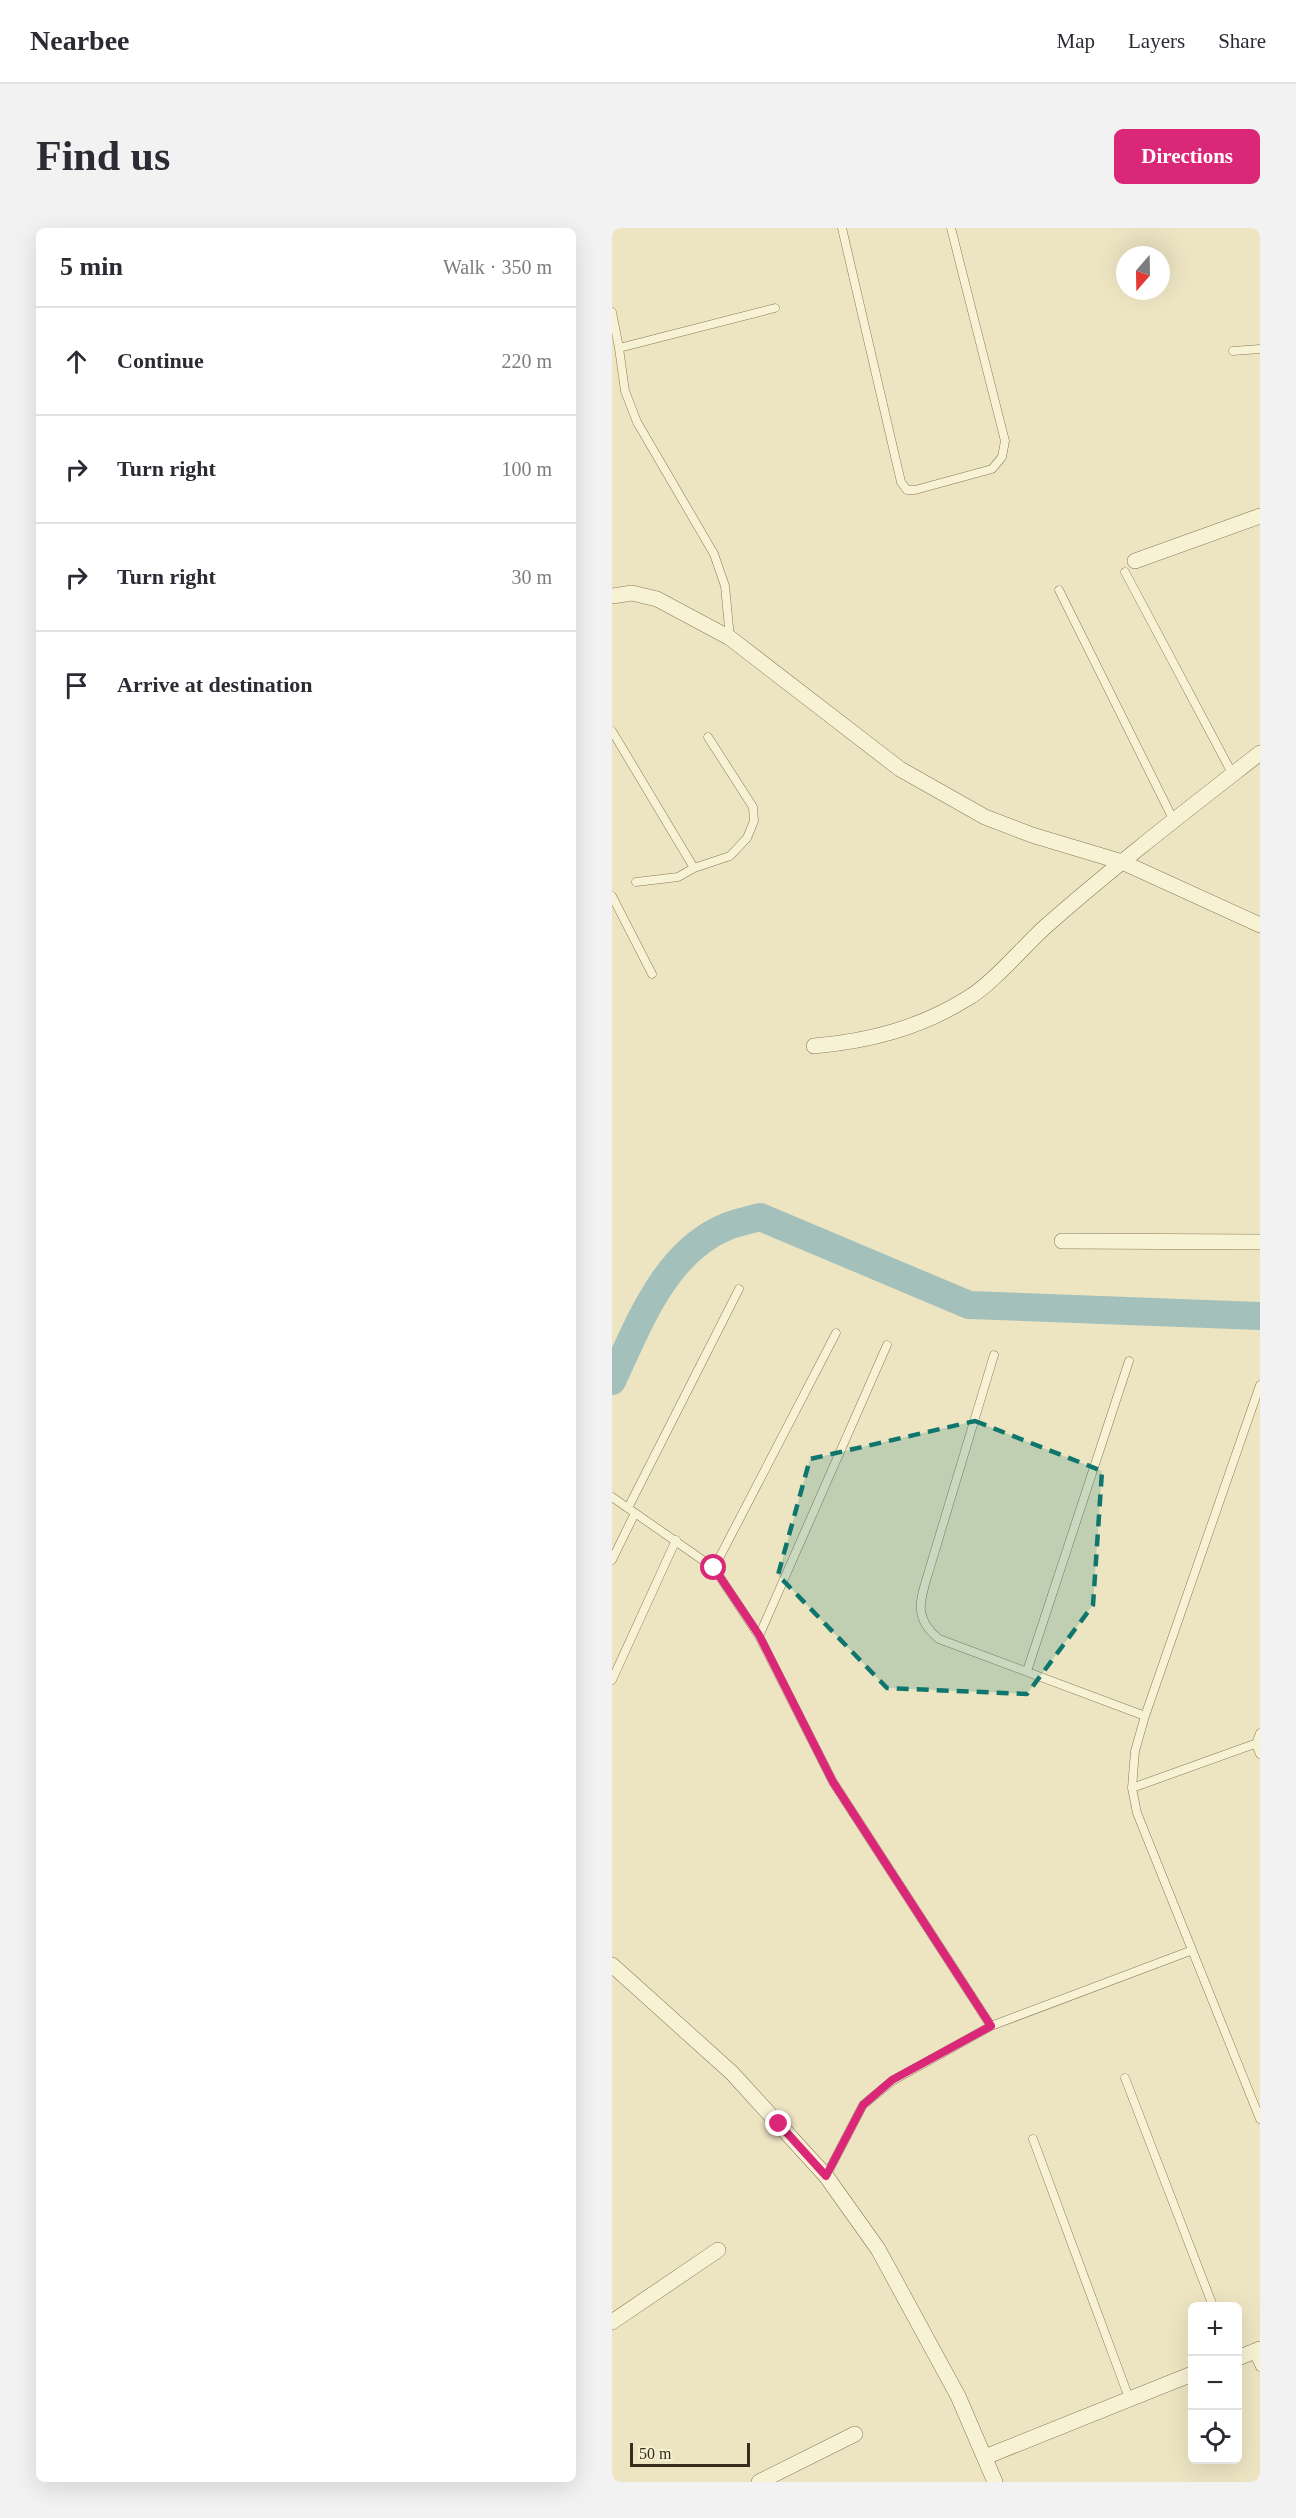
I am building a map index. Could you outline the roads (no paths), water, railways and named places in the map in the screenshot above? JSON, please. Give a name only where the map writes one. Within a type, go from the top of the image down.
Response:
[{"type":"street","points":[[1130,566],[1260,516]]},
{"type":"street","points":[[612,596],[632,593],[657,599],[730,638],[910,774],[985,817],[1122,862],[1260,925]]},
{"type":"street","points":[[814,1046],[854,1042],[911,1028],[970,997],[1044,928],[1122,862],[1260,753]]},
{"type":"street","points":[[1062,1241],[1260,1242]]},
{"type":"street","points":[[612,1965],[732,2073],[826,2176],[878,2249],[958,2396],[995,2482]]},
{"type":"street","points":[[612,2322],[718,2250]]},
{"type":"street","points":[[1242,2356],[1256,2351]]},
{"type":"street","points":[[985,2457],[1188,2376]]},
{"type":"street","points":[[759,2482],[855,2434]]},
{"type":"lane","points":[[842,228],[900,482],[907,490],[915,490],[992,469],[1002,457],[1005,441],[951,228]]},
{"type":"lane","points":[[620,348],[775,308]]},
{"type":"lane","points":[[612,312],[620,348],[625,391],[637,422],[714,554],[725,586],[730,638]]},
{"type":"lane","points":[[1233,351],[1260,350]]},
{"type":"lane","points":[[1130,566],[1233,775]]},
{"type":"lane","points":[[1059,590],[1174,821]]},
{"type":"lane","points":[[612,731],[694,868]]},
{"type":"lane","points":[[636,882],[678,877],[694,868],[730,856],[747,838],[754,821],[753,807],[708,737]]},
{"type":"lane","points":[[612,896],[652,974]]},
{"type":"lane","points":[[612,1560],[631,1510],[740,1288]]},
{"type":"lane","points":[[714,1568],[836,1333]]},
{"type":"lane","points":[[759,1635],[887,1345]]},
{"type":"lane","points":[[994,1355],[921,1599],[920,1619],[926,1628],[939,1639],[1145,1716]]},
{"type":"lane","points":[[1027,1671],[1129,1361]]},
{"type":"lane","points":[[1260,1385],[1145,1716],[1135,1750],[1132,1788],[1137,1813],[1190,1951],[1260,2119]]},
{"type":"lane","points":[[612,1497],[714,1568],[759,1635],[833,1782],[991,2026]]},
{"type":"lane","points":[[612,1680],[676,1540]]},
{"type":"lane","points":[[1260,1733],[1258,1743],[1260,1754]]},
{"type":"lane","points":[[1132,1788],[1258,1743]]},
{"type":"lane","points":[[826,2176],[863,2105],[892,2080],[991,2026],[1190,1951]]},
{"type":"lane","points":[[1125,2078],[1211,2302]]},
{"type":"lane","points":[[1251,2097],[1260,2093]]},
{"type":"lane","points":[[1033,2139],[1129,2398]]},
{"type":"lane","points":[[1256,2351],[1260,2367]]},
{"type":"waterway","points":[[612,1381],[656,1291],[687,1253],[706,1238],[728,1226],[760,1217],[969,1305],[1260,1316]]}]
